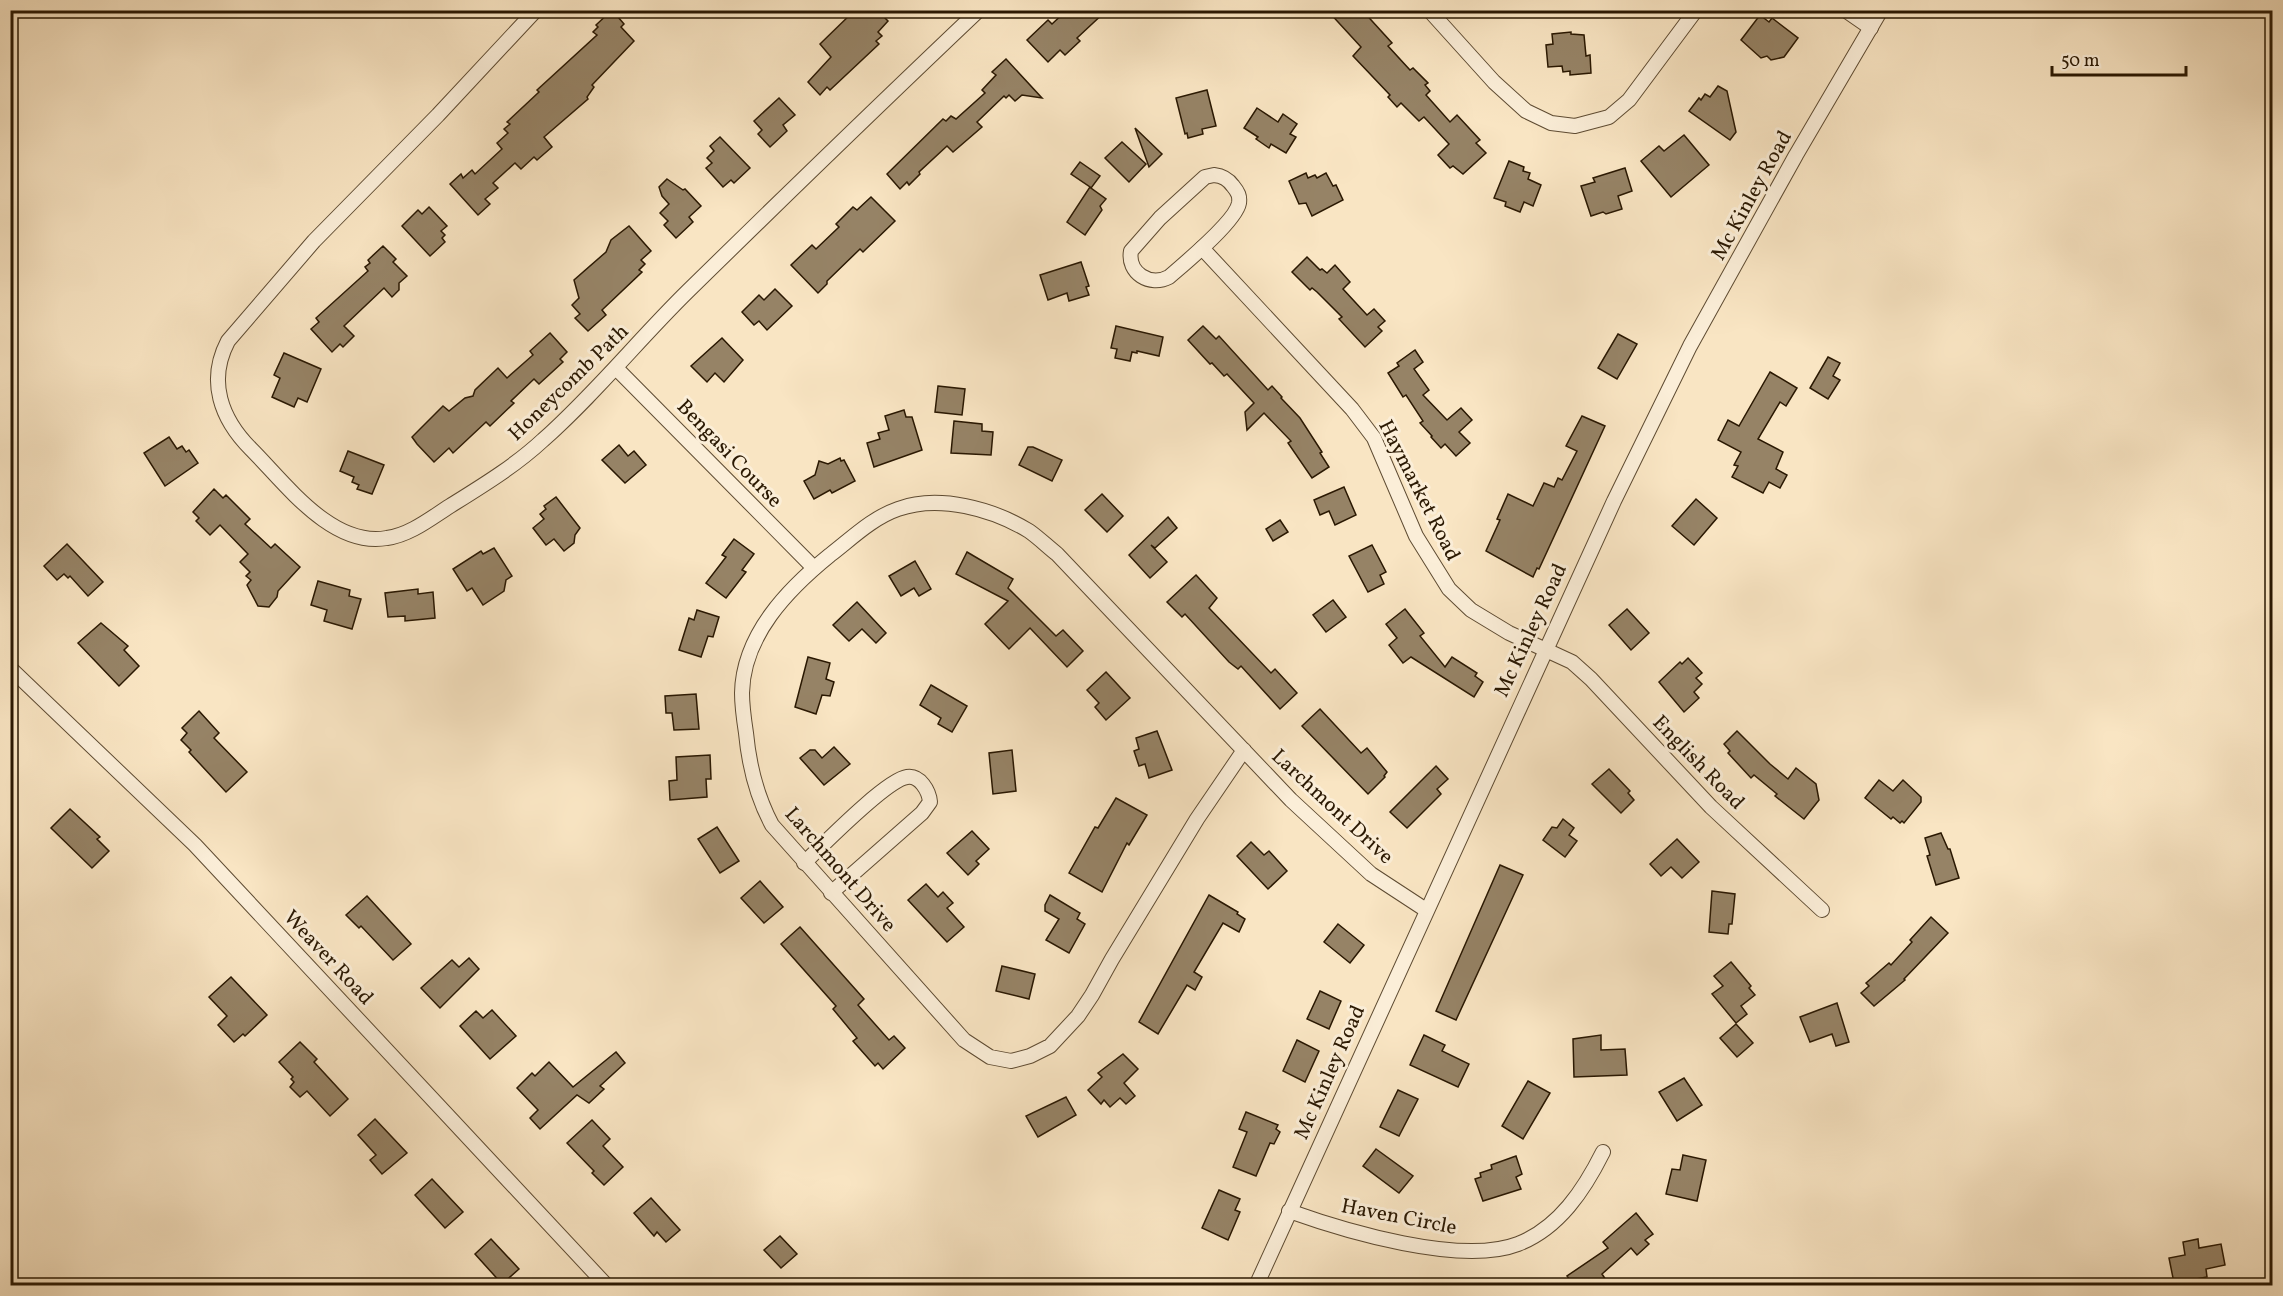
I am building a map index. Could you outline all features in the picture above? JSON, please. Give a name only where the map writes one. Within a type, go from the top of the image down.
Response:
[{"type":"street","name":"Honeycomb Path","points":[[536,10],[438,115],[314,241],[228,341],[221,355],[218,379],[221,407],[238,436],[316,514],[342,533],[360,538],[387,538],[413,529],[491,481],[543,440],[616,368],[663,316],[979,10]]},
{"type":"street","points":[[1429,10],[1494,82],[1526,111],[1551,123],[1575,126],[1609,117],[1629,100],[1696,10]]},
{"type":"street","points":[[1845,10],[1871,28]]},
{"type":"street","name":"Mc Kinley Road","points":[[1256,1286],[1614,501],[1690,346],[1881,10]]},
{"type":"street","points":[[1223,176],[1239,193],[1239,205],[1231,218],[1202,248],[1169,278],[1161,281],[1147,280],[1136,271],[1130,258],[1131,250],[1160,218],[1205,177],[1223,176]]},
{"type":"street","name":"Haymarket Road","points":[[1202,248],[1352,409],[1374,438],[1416,536],[1449,589],[1471,610],[1490,622],[1509,633],[1545,648]]},
{"type":"street","name":"Bengasi Course","points":[[616,368],[814,568]]},
{"type":"street","name":"Larchmont Drive","points":[[1244,750],[1197,819],[1078,1016],[1050,1046],[1030,1056],[1011,1061],[990,1057],[964,1040],[772,825],[760,804],[747,745],[742,692],[747,661],[759,632],[776,607],[814,568],[872,522],[896,509],[931,503],[963,506],[995,514],[1029,532],[1057,554],[1244,750],[1291,800],[1371,874],[1426,910]]},
{"type":"street","name":"English Road","points":[[1545,648],[1572,662],[1591,678],[1711,807],[1822,910]]},
{"type":"street","name":"Weaver Road","points":[[10,668],[195,845],[607,1286]]},
{"type":"street","points":[[804,863],[869,802],[895,782],[908,777],[917,779],[929,792],[930,802],[922,813],[831,892]]},
{"type":"street","name":"Haven Circle","points":[[1289,1210],[1323,1223],[1447,1250],[1484,1250],[1517,1244],[1542,1231],[1572,1204],[1588,1183],[1602,1152]]},
{"type":"building","points":[[612,10],[624,24],[621,27],[634,41],[592,85],[594,87],[588,99],[544,137],[552,147],[537,160],[534,157],[521,169],[515,163],[493,183],[498,188],[485,199],[490,204],[478,215],[450,184],[461,174],[463,178],[472,170],[475,174],[502,149],[497,143],[508,133],[504,129],[510,124],[507,122],[539,92],[537,90],[597,35],[593,32],[598,27],[596,25]]},
{"type":"building","points":[[855,10],[877,10],[888,21],[878,32],[882,36],[876,41],[879,44],[830,90],[827,87],[820,95],[808,82],[831,57],[820,44]]},
{"type":"building","points":[[1067,10],[1107,10],[1077,38],[1080,41],[1065,55],[1060,50],[1048,62],[1027,40],[1048,20],[1052,24]]},
{"type":"building","points":[[1327,10],[1362,10],[1392,43],[1388,46],[1410,70],[1413,68],[1428,83],[1425,85],[1430,91],[1426,95],[1450,122],[1457,115],[1480,140],[1476,143],[1486,153],[1463,174],[1453,166],[1450,168],[1438,155],[1449,144],[1424,117],[1419,121],[1401,103],[1397,107],[1388,97],[1390,95],[1353,56],[1361,47]]},
{"type":"building","points":[[1760,15],[1769,22],[1772,18],[1798,38],[1784,57],[1771,60],[1767,56],[1761,58],[1741,40]]},
{"type":"building","points":[[1571,32],[1571,34],[1584,35],[1586,56],[1590,55],[1591,73],[1570,75],[1570,71],[1563,72],[1562,66],[1548,67],[1546,45],[1553,44],[1552,34]]},
{"type":"building","points":[[1006,59],[1042,98],[1022,95],[1015,101],[1009,95],[1006,98],[1004,96],[977,122],[982,127],[953,152],[947,146],[919,172],[920,174],[909,185],[907,182],[900,189],[887,174],[943,119],[946,121],[951,116],[956,119],[985,93],[982,90],[996,75],[992,72]]},
{"type":"building","points":[[1718,86],[1727,91],[1736,132],[1730,140],[1689,111],[1699,98],[1701,100],[1705,94],[1710,97]]},
{"type":"building","points":[[1207,90],[1216,126],[1202,129],[1203,134],[1188,138],[1176,98]]},
{"type":"building","points":[[779,98],[795,115],[783,125],[787,131],[770,147],[758,134],[762,130],[754,121]]},
{"type":"building","points":[[1257,108],[1278,122],[1283,114],[1297,124],[1290,134],[1296,137],[1286,153],[1271,144],[1269,148],[1244,128]]},
{"type":"building","points":[[1135,128],[1162,154],[1149,167]]},
{"type":"building","points":[[1684,135],[1709,165],[1671,197],[1641,161],[1659,146],[1664,151]]},
{"type":"building","points":[[720,137],[750,168],[734,183],[731,180],[723,187],[706,168],[712,163],[707,158],[714,151],[710,146]]},
{"type":"building","points":[[1122,142],[1146,164],[1129,182],[1105,158]]},
{"type":"building","points":[[1509,161],[1524,167],[1523,171],[1530,173],[1528,179],[1541,185],[1533,206],[1524,202],[1520,212],[1505,206],[1506,202],[1494,198]]},
{"type":"building","points":[[1080,162],[1100,176],[1091,188],[1106,199],[1100,206],[1102,210],[1085,235],[1067,222],[1090,187],[1071,174]]},
{"type":"building","points":[[1625,168],[1632,191],[1618,196],[1622,209],[1591,216],[1581,186],[1595,182],[1593,178]]},
{"type":"building","points":[[1306,173],[1308,178],[1315,175],[1317,178],[1326,173],[1333,186],[1336,185],[1343,200],[1312,216],[1306,203],[1299,204],[1289,181]]},
{"type":"building","points":[[667,179],[683,190],[685,189],[701,206],[689,217],[693,222],[676,238],[664,225],[668,221],[660,213],[669,204],[662,196],[659,187]]},
{"type":"building","points":[[871,197],[895,221],[863,252],[860,249],[818,293],[791,265],[812,245],[816,249],[839,227],[836,224],[853,207],[857,210]]},
{"type":"building","points":[[429,207],[447,226],[441,231],[445,235],[442,238],[445,242],[430,256],[402,226],[418,210],[422,214]]},
{"type":"building","points":[[629,226],[651,251],[641,260],[645,264],[639,270],[642,272],[602,310],[606,315],[588,331],[575,318],[580,314],[572,305],[579,298],[574,280],[606,252],[611,240]]},
{"type":"building","points":[[383,246],[396,259],[393,262],[407,276],[399,283],[399,290],[392,297],[384,288],[344,326],[354,336],[343,347],[340,344],[332,352],[311,329],[319,322],[316,318],[368,271],[365,267],[370,263],[368,260]]},
{"type":"building","points":[[1307,257],[1320,270],[1327,273],[1335,265],[1350,282],[1343,289],[1367,315],[1374,309],[1385,321],[1378,327],[1382,331],[1365,347],[1339,319],[1342,317],[1317,292],[1312,288],[1310,290],[1292,272]]},
{"type":"building","points":[[1081,262],[1089,286],[1086,287],[1089,295],[1069,301],[1067,293],[1048,300],[1040,275]]},
{"type":"building","points":[[775,289],[792,306],[767,330],[759,321],[754,325],[742,312],[759,295],[764,300]]},
{"type":"building","points":[[1116,326],[1163,337],[1159,356],[1137,351],[1137,353],[1132,352],[1130,361],[1115,358],[1117,349],[1111,348]]},
{"type":"building","points":[[1203,326],[1216,339],[1219,336],[1268,390],[1272,386],[1282,397],[1300,418],[1329,467],[1312,478],[1288,443],[1291,441],[1264,413],[1247,430],[1245,412],[1254,403],[1227,374],[1224,376],[1212,363],[1210,364],[1188,340]]},
{"type":"building","points":[[550,333],[567,352],[560,359],[563,362],[539,384],[534,379],[511,401],[514,403],[490,426],[486,422],[453,453],[449,448],[434,462],[412,437],[443,406],[449,411],[465,398],[473,396],[475,390],[498,368],[507,378],[533,355],[530,351]]},
{"type":"building","points":[[1618,334],[1637,344],[1617,379],[1598,368]]},
{"type":"building","points":[[722,338],[743,360],[724,382],[715,373],[707,382],[691,366]]},
{"type":"building","points":[[1415,350],[1423,362],[1414,369],[1429,390],[1423,395],[1447,420],[1461,408],[1472,420],[1459,432],[1470,443],[1456,456],[1445,444],[1441,448],[1431,437],[1420,423],[1423,421],[1406,395],[1403,397],[1388,373],[1399,366],[1397,363]]},
{"type":"building","points":[[284,353],[321,369],[307,402],[298,398],[294,407],[272,397],[280,378],[274,375]]},
{"type":"building","points":[[1828,357],[1840,363],[1833,376],[1840,380],[1828,399],[1810,388]]},
{"type":"building","points":[[1770,372],[1797,388],[1786,406],[1780,402],[1758,439],[1783,452],[1776,469],[1787,475],[1780,488],[1769,482],[1763,493],[1732,477],[1738,466],[1734,465],[1741,452],[1718,440],[1728,420],[1739,426]]},
{"type":"building","points":[[938,386],[965,389],[962,415],[935,412]]},
{"type":"building","points":[[904,410],[906,417],[912,417],[922,450],[874,467],[867,443],[880,439],[878,433],[889,430],[885,416]]},
{"type":"building","points":[[1582,416],[1605,426],[1539,569],[1537,568],[1533,577],[1486,551],[1500,520],[1497,519],[1508,494],[1533,506],[1544,483],[1554,487],[1558,478],[1562,480],[1577,451],[1566,446]]},
{"type":"building","points":[[954,421],[982,424],[982,431],[993,432],[991,455],[951,453]]},
{"type":"building","points":[[169,437],[177,449],[182,446],[186,452],[189,450],[198,463],[165,486],[144,453]]},
{"type":"building","points":[[619,445],[628,456],[634,451],[646,465],[625,483],[602,460]]},
{"type":"building","points":[[1028,447],[1062,460],[1052,481],[1019,465]]},
{"type":"building","points":[[348,451],[384,465],[372,494],[357,489],[359,485],[352,482],[354,477],[340,471]]},
{"type":"building","points":[[840,458],[841,461],[844,460],[855,481],[832,493],[830,490],[814,499],[804,481],[815,475],[819,461],[828,464]]},
{"type":"building","points":[[1344,487],[1356,515],[1335,525],[1329,511],[1320,515],[1314,500]]},
{"type":"building","points":[[214,489],[223,498],[226,495],[250,519],[245,524],[271,548],[275,544],[300,567],[278,591],[277,597],[269,607],[258,606],[247,585],[251,580],[246,576],[250,572],[240,562],[248,554],[220,525],[210,535],[196,521],[199,518],[193,512]]},
{"type":"building","points":[[1102,494],[1123,516],[1107,532],[1085,510]]},
{"type":"building","points":[[556,497],[580,528],[575,535],[574,543],[564,551],[554,539],[546,545],[533,528],[544,519],[540,514],[546,509],[544,506]]},
{"type":"building","points":[[1696,499],[1717,518],[1694,545],[1672,526]]},
{"type":"building","points":[[1168,517],[1177,528],[1155,548],[1151,545],[1167,562],[1150,578],[1129,555]]},
{"type":"building","points":[[1280,520],[1288,532],[1273,541],[1266,529]]},
{"type":"building","points":[[734,539],[754,554],[742,570],[746,572],[726,598],[706,583],[726,557],[722,555]]},
{"type":"building","points":[[67,544],[103,582],[88,596],[70,576],[68,578],[64,574],[57,580],[44,566]]},
{"type":"building","points":[[1372,545],[1386,572],[1380,575],[1384,584],[1368,592],[1349,556]]},
{"type":"building","points":[[494,548],[512,576],[506,580],[504,591],[483,605],[472,588],[467,591],[453,569],[481,551],[483,554]]},
{"type":"building","points":[[967,552],[1013,579],[1008,588],[1056,636],[1063,630],[1083,651],[1067,667],[1030,628],[1009,649],[985,624],[1008,601],[956,574]]},
{"type":"building","points":[[915,561],[931,589],[919,596],[914,588],[901,596],[889,576]]},
{"type":"building","points":[[1196,575],[1217,598],[1209,608],[1271,673],[1275,669],[1297,693],[1280,709],[1241,666],[1238,669],[1229,662],[1185,614],[1182,617],[1167,602]]},
{"type":"building","points":[[318,581],[350,590],[349,596],[361,599],[352,629],[324,621],[327,610],[311,605]]},
{"type":"building","points":[[418,589],[418,594],[433,592],[435,618],[405,621],[405,616],[388,617],[385,593]]},
{"type":"building","points":[[1333,600],[1346,617],[1326,632],[1313,615]]},
{"type":"building","points":[[857,602],[886,633],[876,643],[862,629],[849,641],[833,625]]},
{"type":"building","points":[[1405,609],[1424,633],[1420,636],[1445,667],[1452,657],[1477,673],[1475,676],[1483,682],[1474,697],[1411,657],[1403,663],[1389,645],[1397,638],[1386,624]]},
{"type":"building","points":[[1627,609],[1649,633],[1631,650],[1609,625]]},
{"type":"building","points":[[697,610],[719,617],[713,637],[708,636],[701,657],[679,650],[689,618],[694,620]]},
{"type":"building","points":[[101,623],[128,646],[124,650],[139,666],[119,686],[78,643]]},
{"type":"building","points":[[808,657],[830,663],[826,679],[834,682],[830,696],[822,695],[816,714],[795,707]]},
{"type":"building","points":[[1688,658],[1702,673],[1696,678],[1702,684],[1694,692],[1699,698],[1684,712],[1659,682],[1680,662],[1682,664]]},
{"type":"building","points":[[1106,672],[1130,698],[1106,720],[1095,707],[1099,703],[1087,690]]},
{"type":"building","points":[[931,685],[967,706],[952,732],[938,724],[941,718],[920,705]]},
{"type":"building","points":[[696,694],[699,729],[674,730],[672,713],[666,713],[665,696]]},
{"type":"building","points":[[1320,709],[1361,753],[1367,748],[1387,772],[1368,794],[1302,726]]},
{"type":"building","points":[[199,711],[219,733],[214,738],[247,772],[226,792],[189,752],[191,750],[181,740],[187,733],[182,728]]},
{"type":"building","points":[[1157,731],[1172,770],[1149,778],[1145,764],[1139,766],[1134,751],[1139,749],[1136,738]]},
{"type":"building","points":[[1737,731],[1788,779],[1796,768],[1816,784],[1819,800],[1804,819],[1775,796],[1777,794],[1754,775],[1751,778],[1728,753],[1730,751],[1724,744]]},
{"type":"building","points":[[834,747],[850,764],[824,785],[800,758],[810,750],[815,750],[822,758]]},
{"type":"building","points":[[1012,750],[1016,791],[993,794],[989,753]]},
{"type":"building","points":[[710,755],[711,779],[706,779],[707,797],[670,800],[669,781],[677,780],[676,757]]},
{"type":"building","points":[[1436,766],[1448,779],[1437,789],[1441,794],[1407,828],[1390,812]]},
{"type":"building","points":[[1609,769],[1630,791],[1628,793],[1634,800],[1621,813],[1592,784]]},
{"type":"building","points":[[1879,780],[1893,791],[1903,780],[1921,797],[1921,802],[1904,823],[1902,821],[1900,823],[1893,817],[1891,819],[1865,798]]},
{"type":"building","points":[[1116,798],[1147,815],[1129,845],[1127,843],[1102,892],[1069,873],[1095,827],[1098,828]]},
{"type":"building","points":[[70,809],[100,837],[97,839],[109,851],[92,868],[51,828]]},
{"type":"building","points":[[1563,819],[1574,828],[1569,835],[1577,841],[1565,857],[1543,840],[1552,827],[1557,828]]},
{"type":"building","points":[[717,827],[739,861],[720,873],[698,839]]},
{"type":"building","points":[[972,831],[989,849],[976,861],[979,864],[968,875],[947,853]]},
{"type":"building","points":[[1941,833],[1950,849],[1959,878],[1936,885],[1927,856],[1930,855],[1925,838]]},
{"type":"building","points":[[1677,839],[1699,862],[1682,878],[1671,867],[1661,876],[1650,864]]},
{"type":"building","points":[[1251,842],[1264,855],[1269,851],[1287,871],[1268,889],[1237,856]]},
{"type":"building","points":[[1500,865],[1523,875],[1456,1020],[1436,1011]]},
{"type":"building","points":[[760,881],[783,907],[764,923],[741,898]]},
{"type":"building","points":[[926,884],[938,897],[943,892],[953,903],[947,908],[964,927],[947,942],[908,900]]},
{"type":"building","points":[[1712,891],[1735,894],[1732,924],[1729,924],[1728,934],[1709,932]]},
{"type":"building","points":[[1050,895],[1080,913],[1077,919],[1085,924],[1069,953],[1046,940],[1059,919],[1045,911]]},
{"type":"building","points":[[1209,895],[1238,912],[1237,914],[1245,919],[1239,932],[1223,923],[1194,972],[1202,977],[1195,990],[1187,985],[1158,1034],[1139,1022]]},
{"type":"building","points":[[367,896],[411,944],[393,960],[361,926],[359,928],[346,915]]},
{"type":"building","points":[[1931,917],[1948,933],[1905,980],[1874,1006],[1861,993],[1869,986],[1866,983],[1889,963],[1891,965]]},
{"type":"building","points":[[1338,924],[1364,945],[1350,963],[1324,942]]},
{"type":"building","points":[[800,927],[864,999],[858,1005],[889,1040],[894,1036],[905,1048],[883,1069],[878,1063],[875,1066],[853,1041],[857,1038],[833,1009],[836,1006],[781,944]]},
{"type":"building","points":[[469,958],[479,969],[440,1008],[421,988],[452,960],[459,967]]},
{"type":"building","points":[[1731,962],[1751,986],[1749,988],[1755,995],[1741,1006],[1747,1014],[1736,1023],[1712,994],[1723,986],[1714,976]]},
{"type":"building","points":[[1002,966],[1035,974],[1029,999],[996,991]]},
{"type":"building","points":[[231,977],[267,1015],[245,1036],[243,1034],[234,1042],[218,1025],[227,1016],[209,997]]},
{"type":"building","points":[[1320,991],[1341,1001],[1329,1029],[1307,1019]]},
{"type":"building","points":[[1837,1003],[1849,1042],[1836,1046],[1832,1034],[1810,1042],[1800,1017]]},
{"type":"building","points":[[492,1010],[516,1036],[490,1059],[460,1026],[476,1011],[483,1018]]},
{"type":"building","points":[[1736,1024],[1753,1043],[1737,1057],[1720,1038]]},
{"type":"building","points":[[1424,1035],[1445,1045],[1442,1051],[1469,1064],[1458,1087],[1410,1065]]},
{"type":"building","points":[[1601,1035],[1601,1050],[1625,1049],[1627,1075],[1574,1077],[1573,1039]]},
{"type":"building","points":[[1297,1040],[1319,1051],[1305,1082],[1283,1071]]},
{"type":"building","points":[[300,1042],[317,1059],[314,1062],[348,1099],[330,1116],[307,1091],[300,1097],[290,1087],[294,1082],[291,1079],[293,1077],[279,1062]]},
{"type":"building","points":[[616,1052],[625,1063],[600,1086],[604,1089],[589,1103],[577,1095],[540,1129],[530,1118],[538,1110],[517,1088],[532,1073],[535,1076],[549,1062],[573,1087]]},
{"type":"building","points":[[1123,1054],[1138,1069],[1124,1083],[1135,1096],[1126,1104],[1120,1098],[1110,1107],[1104,1100],[1101,1104],[1088,1090],[1102,1077],[1098,1073]]},
{"type":"building","points":[[1684,1078],[1702,1105],[1677,1121],[1659,1092]]},
{"type":"building","points":[[1528,1081],[1550,1093],[1523,1139],[1502,1126]]},
{"type":"building","points":[[1398,1090],[1418,1099],[1399,1136],[1380,1127]]},
{"type":"building","points":[[1066,1097],[1076,1115],[1038,1137],[1026,1116]]},
{"type":"building","points":[[1246,1112],[1278,1125],[1276,1129],[1280,1132],[1274,1144],[1270,1143],[1256,1176],[1233,1167],[1247,1132],[1239,1129]]},
{"type":"building","points":[[375,1119],[407,1153],[382,1174],[370,1160],[376,1155],[358,1135]]},
{"type":"building","points":[[592,1120],[610,1139],[603,1146],[623,1167],[604,1185],[567,1143]]},
{"type":"building","points":[[1376,1149],[1413,1176],[1399,1193],[1363,1166]]},
{"type":"building","points":[[1683,1155],[1706,1160],[1697,1201],[1666,1194],[1672,1169],[1680,1170]]},
{"type":"building","points":[[1516,1156],[1522,1174],[1516,1177],[1521,1189],[1483,1201],[1475,1179],[1481,1177],[1480,1173],[1492,1169],[1491,1165]]},
{"type":"building","points":[[432,1179],[463,1212],[445,1228],[415,1195]]},
{"type":"building","points":[[1219,1190],[1240,1199],[1235,1210],[1240,1212],[1228,1240],[1202,1228]]},
{"type":"building","points":[[651,1198],[680,1230],[666,1242],[657,1232],[654,1236],[634,1213]]},
{"type":"building","points":[[1636,1213],[1653,1234],[1645,1240],[1649,1244],[1637,1255],[1631,1248],[1602,1274],[1610,1286],[1574,1286],[1567,1276],[1608,1248],[1603,1242]]},
{"type":"building","points":[[780,1236],[797,1254],[781,1268],[764,1250]]},
{"type":"building","points":[[491,1239],[519,1269],[502,1284],[475,1254]]},
{"type":"building","points":[[2198,1239],[2199,1248],[2221,1244],[2225,1265],[2206,1269],[2207,1277],[2174,1283],[2169,1258],[2185,1255],[2183,1242]]}]
